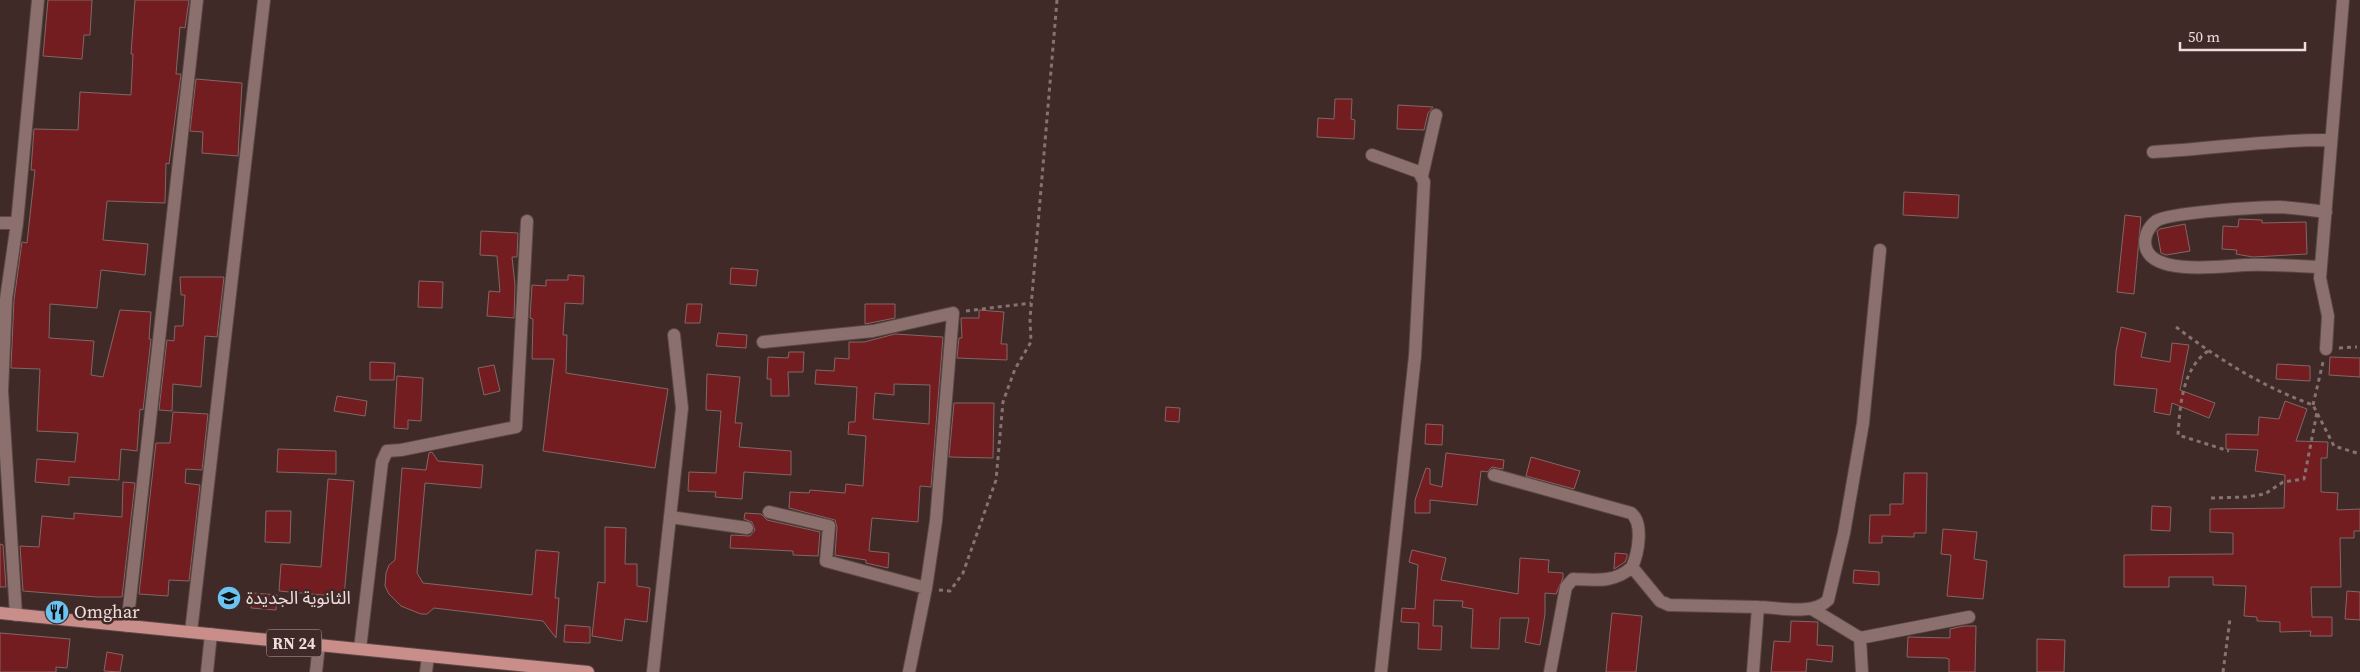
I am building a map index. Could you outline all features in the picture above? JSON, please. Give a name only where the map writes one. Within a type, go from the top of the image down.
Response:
[{"type":"main road","name":"RN 24","points":[[0,613],[588,672]]},
{"type":"street","points":[[16,615],[2,391],[6,300],[17,223],[38,0]]},
{"type":"street","points":[[127,626],[196,0]]},
{"type":"street","points":[[191,632],[264,0]]},
{"type":"street","points":[[2326,349],[2328,316],[2320,278],[2343,0]]},
{"type":"street","points":[[1381,672],[1415,356],[1424,200],[1422,176],[1436,115]]},
{"type":"street","points":[[2153,152],[2224,148],[2278,140],[2331,140]]},
{"type":"street","points":[[1372,156],[1419,172],[1422,176]]},
{"type":"street","points":[[2321,267],[2244,265],[2212,269],[2174,266],[2154,258],[2146,250],[2145,239],[2147,232],[2157,221],[2178,216],[2280,207],[2326,212]]},
{"type":"street","points":[[360,649],[382,462],[387,450],[401,450],[516,427],[527,221]]},
{"type":"street","points":[[0,223],[17,223]]},
{"type":"street","points":[[1632,568],[1660,601],[1669,605],[1812,609],[1823,605],[1828,600],[1844,533],[1863,423],[1880,250]]},
{"type":"street","points":[[763,342],[874,331],[953,313],[936,521],[926,588],[909,672]]},
{"type":"street","points":[[653,672],[682,408],[674,335]]},
{"type":"street","points":[[1494,475],[1632,513],[1637,518],[1639,525],[1632,568],[1618,577],[1601,580],[1573,579],[1566,587],[1550,672]]},
{"type":"street","points":[[769,512],[829,526],[826,561],[926,588]]},
{"type":"street","points":[[670,517],[747,528]]},
{"type":"street","points":[[1753,672],[1758,606]]},
{"type":"street","points":[[1812,609],[1860,638],[1969,617]]},
{"type":"street","points":[[207,672],[212,634]]},
{"type":"street","points":[[1860,638],[1862,672]]},
{"type":"street","points":[[316,672],[319,645]]},
{"type":"street","points":[[426,672],[428,656]]},
{"type":"path","points":[[926,588],[950,591],[964,573],[996,480],[1003,402],[1015,369],[1031,342],[1031,303],[1057,0]]},
{"type":"path","points":[[953,313],[1004,304],[1031,303]]},
{"type":"path","points":[[2176,327],[2208,351],[2285,395],[2313,405],[2334,446],[2360,454]]},
{"type":"path","points":[[2313,405],[2326,349],[2357,348]]},
{"type":"path","points":[[2208,351],[2199,358],[2186,382],[2178,435],[2229,451]]},
{"type":"path","points":[[2211,498],[2246,498],[2265,494],[2284,482],[2304,479],[2317,411]]},
{"type":"path","points":[[2223,672],[2230,619]]},
{"type":"building","points":[[48,0],[92,0],[90,35],[84,35],[82,59],[43,56]]},
{"type":"building","points":[[135,0],[189,0],[185,28],[180,27],[176,74],[181,74],[169,164],[166,163],[165,203],[107,201],[103,240],[148,244],[145,275],[101,270],[97,308],[50,304],[49,338],[94,341],[91,375],[103,377],[120,310],[151,312],[149,339],[151,339],[143,410],[140,409],[137,451],[121,449],[119,480],[69,477],[69,485],[35,482],[37,459],[75,462],[78,433],[37,431],[40,369],[11,368],[14,300],[22,242],[27,243],[35,170],[31,170],[34,129],[78,130],[80,92],[131,95],[133,54],[131,54]]},
{"type":"building","points":[[196,79],[242,83],[238,156],[202,153],[203,132],[190,131]]},
{"type":"building","points":[[1335,99],[1352,99],[1351,119],[1355,120],[1354,139],[1317,137],[1318,118],[1334,119]]},
{"type":"building","points":[[1398,105],[1433,107],[1428,113],[1424,130],[1397,129]]},
{"type":"building","points":[[1904,192],[1959,195],[1958,218],[1903,215]]},
{"type":"building","points":[[2125,215],[2141,217],[2134,294],[2117,292]]},
{"type":"building","points":[[2239,219],[2262,220],[2262,223],[2306,222],[2307,254],[2253,257],[2236,254],[2237,250],[2222,249],[2223,226],[2238,227]]},
{"type":"building","points":[[2185,224],[2190,251],[2166,255],[2161,253],[2157,231]]},
{"type":"building","points":[[481,231],[518,233],[517,257],[512,257],[515,285],[514,318],[487,316],[489,291],[500,292],[497,256],[480,255]]},
{"type":"building","points":[[731,268],[758,270],[756,286],[730,284]]},
{"type":"building","points":[[568,275],[584,276],[583,304],[565,303],[563,335],[567,335],[566,373],[668,389],[655,468],[543,451],[554,359],[532,359],[533,319],[530,318],[532,285],[546,286],[546,280],[568,280]]},
{"type":"building","points":[[180,277],[224,277],[217,337],[205,336],[201,387],[173,384],[172,411],[159,410],[167,340],[174,341],[175,326],[183,326],[185,295],[181,295]]},
{"type":"building","points":[[419,281],[443,282],[442,308],[418,307]]},
{"type":"building","points":[[687,304],[702,304],[700,323],[685,323]]},
{"type":"building","points":[[865,304],[895,304],[895,318],[865,324]]},
{"type":"building","points":[[979,310],[1004,312],[1001,344],[1007,344],[1007,360],[957,358],[959,338],[962,338],[961,318],[979,318]]},
{"type":"building","points":[[2121,327],[2146,333],[2141,357],[2170,362],[2172,343],[2189,345],[2180,390],[2215,403],[2209,418],[2172,403],[2170,415],[2154,412],[2157,389],[2114,385],[2116,351]]},
{"type":"building","points":[[718,333],[747,335],[746,348],[716,346]]},
{"type":"building","points":[[895,334],[943,337],[931,487],[920,486],[918,522],[872,518],[869,551],[889,553],[888,568],[866,563],[866,560],[835,555],[837,527],[835,520],[789,508],[790,492],[809,493],[810,490],[845,493],[846,484],[863,486],[866,436],[848,434],[849,422],[855,422],[857,387],[815,384],[816,370],[834,371],[835,358],[849,359],[849,342],[864,342]],"holes":[[[894,384],[930,385],[929,424],[873,419],[875,393],[894,395]]]},
{"type":"building","points":[[789,352],[804,352],[803,372],[788,372],[789,396],[771,396],[771,379],[767,379],[768,357],[788,358]]},
{"type":"building","points":[[2330,357],[2360,358],[2360,377],[2329,375]]},
{"type":"building","points":[[370,362],[395,363],[394,380],[370,380]]},
{"type":"building","points":[[2277,364],[2310,366],[2310,381],[2276,379]]},
{"type":"building","points":[[494,365],[500,391],[484,395],[478,368]]},
{"type":"building","points":[[707,374],[740,377],[735,423],[742,423],[739,447],[791,451],[791,475],[744,472],[742,499],[715,497],[716,492],[688,491],[689,472],[716,473],[721,411],[706,410]]},
{"type":"building","points":[[397,376],[423,378],[421,421],[408,420],[408,429],[394,428]]},
{"type":"building","points":[[337,396],[367,401],[365,416],[334,411]]},
{"type":"building","points":[[2285,401],[2307,409],[2296,441],[2328,442],[2327,458],[2321,458],[2321,492],[2338,493],[2337,510],[2360,509],[2360,531],[2354,531],[2354,538],[2340,538],[2341,587],[2311,587],[2312,617],[2332,617],[2332,636],[2310,636],[2311,631],[2280,632],[2280,622],[2257,621],[2257,617],[2244,616],[2246,586],[2213,585],[2213,577],[2169,577],[2169,587],[2124,587],[2124,555],[2233,554],[2233,533],[2210,532],[2210,509],[2284,508],[2285,475],[2255,471],[2258,450],[2226,449],[2226,434],[2258,435],[2259,417],[2279,419]]},
{"type":"building","points":[[954,403],[994,403],[993,458],[949,457]]},
{"type":"building","points":[[1166,407],[1180,408],[1179,422],[1165,421]]},
{"type":"building","points":[[173,412],[208,414],[202,470],[186,469],[185,483],[200,485],[189,581],[169,580],[168,596],[139,594],[156,443],[170,443]]},
{"type":"building","points":[[1426,424],[1443,425],[1442,445],[1425,444]]},
{"type":"building","points":[[278,449],[336,451],[336,474],[277,472]]},
{"type":"building","points":[[432,452],[438,461],[483,465],[481,488],[425,483],[417,573],[423,583],[532,595],[536,550],[559,552],[555,598],[559,598],[556,638],[543,621],[434,608],[427,614],[421,614],[401,606],[389,594],[385,586],[386,573],[389,565],[395,560],[402,468],[426,470],[429,453]]},
{"type":"building","points":[[1446,453],[1504,460],[1503,469],[1492,467],[1487,472],[1481,471],[1477,505],[1430,500],[1430,513],[1415,513],[1415,500],[1426,468],[1430,469],[1430,484],[1442,487]]},
{"type":"building","points":[[1531,457],[1580,471],[1574,489],[1526,476]]},
{"type":"building","points":[[1904,473],[1927,473],[1926,533],[1914,533],[1914,537],[1882,536],[1882,543],[1869,543],[1870,515],[1890,515],[1890,504],[1903,504]]},
{"type":"building","points":[[328,479],[354,481],[344,597],[279,591],[281,564],[321,567]]},
{"type":"building","points":[[123,482],[135,483],[122,597],[97,597],[23,591],[20,546],[39,547],[42,516],[74,519],[74,513],[122,517]]},
{"type":"building","points":[[2152,506],[2171,507],[2170,531],[2151,530]]},
{"type":"building","points":[[266,511],[291,511],[290,543],[265,542]]},
{"type":"building","points":[[745,513],[761,514],[767,520],[820,532],[818,556],[793,555],[793,551],[730,548],[731,535],[750,536],[755,530],[752,522],[744,519]]},
{"type":"building","points":[[605,527],[626,528],[625,564],[637,564],[637,586],[650,588],[647,622],[625,619],[622,641],[592,636],[598,582],[605,583]]},
{"type":"building","points":[[1943,529],[1977,532],[1974,559],[1987,561],[1983,599],[1947,596],[1951,555],[1941,554]]},
{"type":"building","points":[[0,544],[3,545],[6,587],[0,587]]},
{"type":"building","points":[[1412,550],[1446,558],[1441,580],[1518,594],[1520,558],[1549,560],[1548,572],[1563,573],[1563,578],[1556,594],[1545,593],[1545,614],[1540,645],[1525,642],[1529,618],[1500,618],[1499,649],[1471,648],[1473,609],[1462,607],[1463,601],[1434,600],[1433,626],[1442,626],[1441,650],[1418,649],[1419,623],[1401,622],[1402,608],[1415,609],[1418,565],[1409,562]]},
{"type":"building","points":[[1615,553],[1627,554],[1627,557],[1625,562],[1614,569]]},
{"type":"building","points":[[1854,570],[1879,572],[1879,585],[1853,583]]},
{"type":"building","points":[[2347,591],[2360,592],[2360,620],[2345,619]]},
{"type":"building","points":[[253,593],[277,595],[276,610],[251,608]]},
{"type":"building","points":[[1612,613],[1642,616],[1636,672],[1606,672]]},
{"type":"building","points":[[1791,621],[1818,622],[1817,645],[1833,646],[1832,662],[1807,659],[1806,672],[1771,672],[1774,641],[1790,642]]},
{"type":"building","points":[[565,625],[590,627],[590,643],[564,642]]},
{"type":"building","points":[[1976,626],[1975,672],[1949,672],[1949,659],[1946,658],[1907,657],[1908,637],[1950,638],[1950,629]]},
{"type":"building","points":[[0,633],[70,639],[67,668],[56,667],[56,672],[0,672]]},
{"type":"building","points":[[2037,639],[2065,640],[2064,672],[2037,672]]},
{"type":"building","points":[[107,652],[123,655],[120,672],[104,671]]},
{"type":"place","name":"الثانوية الجديدة","points":[[229,598]]},
{"type":"place","name":"Omghar","points":[[57,612]]}]
